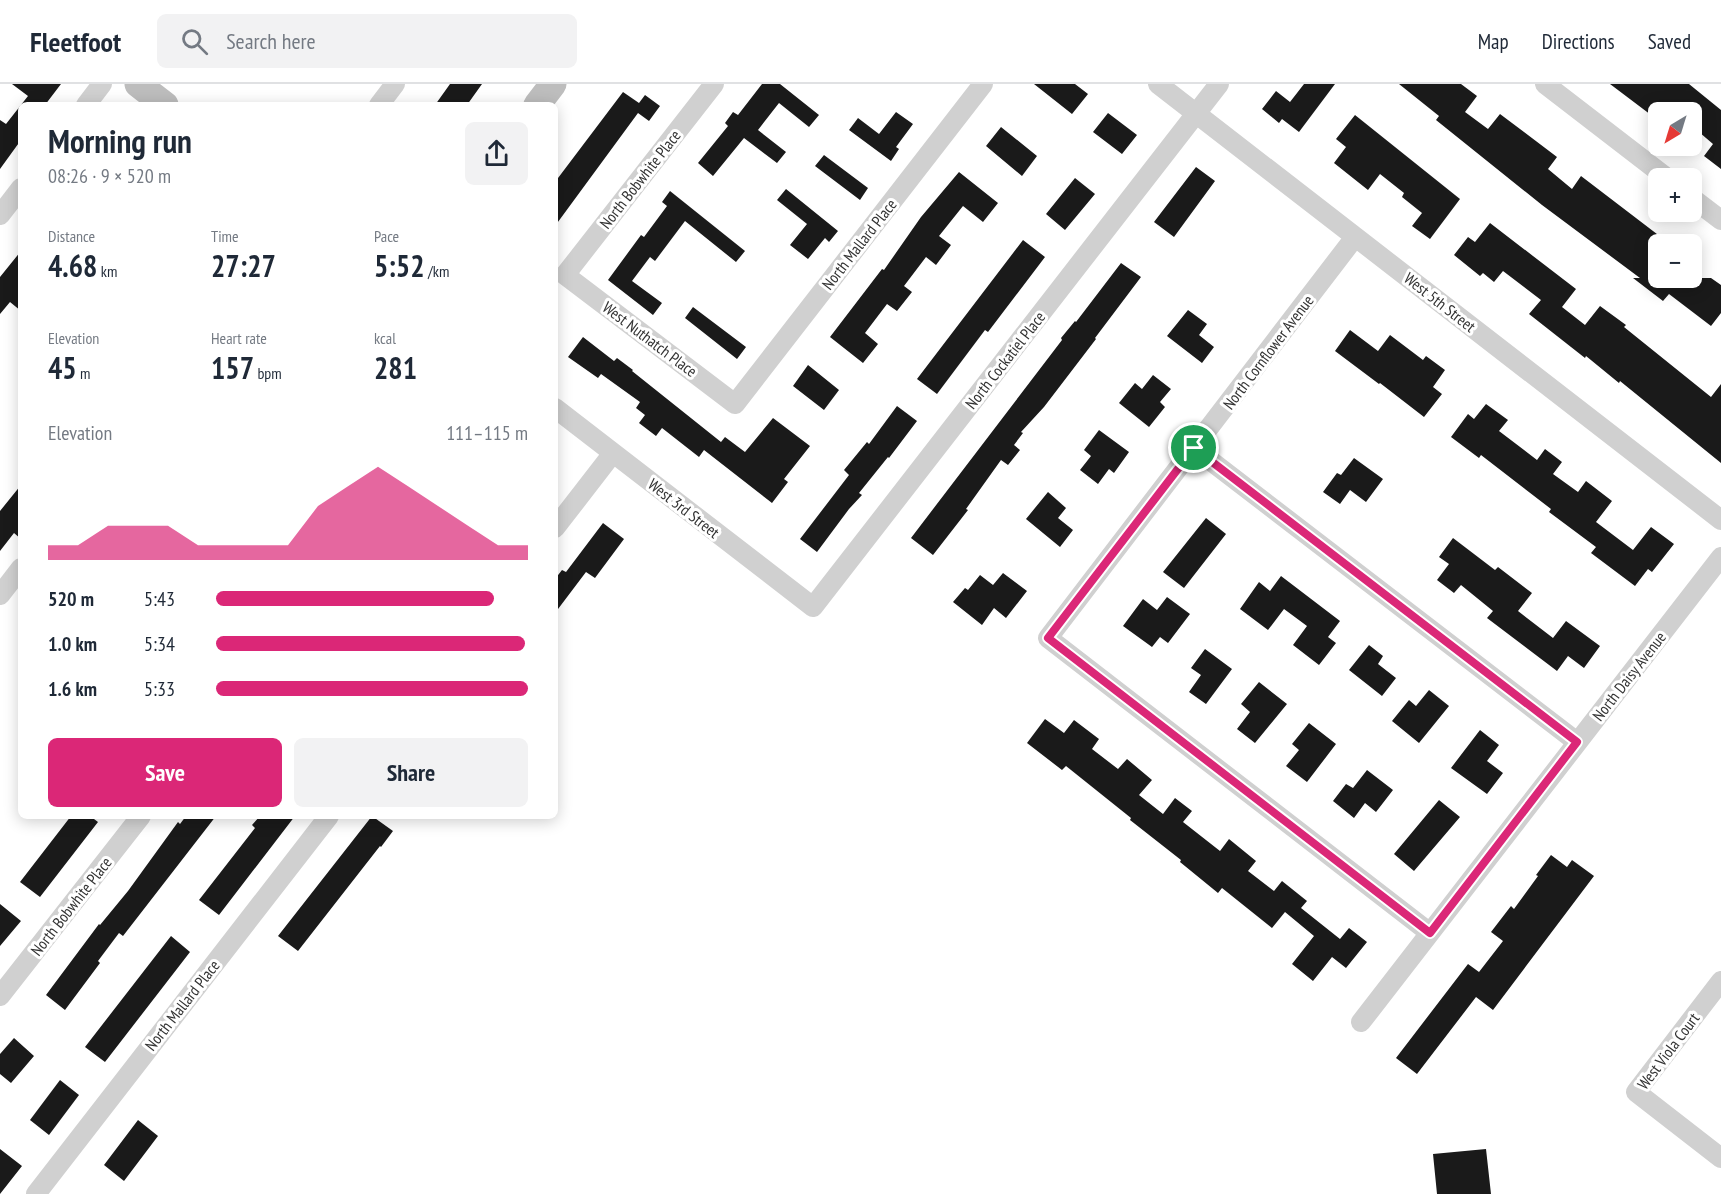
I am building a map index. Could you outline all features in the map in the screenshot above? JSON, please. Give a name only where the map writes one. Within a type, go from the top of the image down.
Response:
[{"type":"street","points":[[88,102],[102,84]]},
{"type":"street","points":[[138,84],[161,102]]},
{"type":"street","points":[[381,102],[395,84]]},
{"type":"street","points":[[539,102],[553,84]]},
{"type":"street","name":"North Bobwhite Place","points":[[565,275],[714,84]]},
{"type":"street","name":"North Mallard Place","points":[[735,404],[983,84]]},
{"type":"street","name":"West 5th Street","points":[[1158,84],[1721,520]]},
{"type":"street","name":"North Cockatiel Place","points":[[813,607],[1219,84]]},
{"type":"street","points":[[1545,84],[1654,168]]},
{"type":"street","points":[[0,215],[18,192]]},
{"type":"street","points":[[1702,206],[1721,220]]},
{"type":"street","name":"North Cornflower Avenue","points":[[1355,237],[1048,638],[1430,933]]},
{"type":"street","name":"West Nuthatch Place","points":[[565,275],[735,404]]},
{"type":"street","name":"West 3rd Street","points":[[558,410],[813,607]]},
{"type":"street","points":[[1194,448],[1577,742]]},
{"type":"street","points":[[558,524],[614,453]]},
{"type":"street","name":"North Daisy Avenue","points":[[1361,1022],[1721,557]]},
{"type":"street","points":[[0,595],[18,572]]},
{"type":"street","name":"North Bobwhite Place","points":[[0,996],[139,819]]},
{"type":"street","name":"North Mallard Place","points":[[36,1194],[327,819]]},
{"type":"street","name":"West Viola Court","points":[[1721,981],[1636,1092],[1721,1158]]},
{"type":"building","points":[[12,84],[61,84],[47,102],[23,102],[28,96]]},
{"type":"building","points":[[450,84],[482,84],[469,102],[437,102]]},
{"type":"building","points":[[762,84],[780,84],[819,115],[809,127],[779,103],[758,130],[786,152],[777,163],[744,138],[713,176],[698,163],[728,126],[725,123],[733,112],[738,115]]},
{"type":"building","points":[[1034,84],[1075,84],[1088,94],[1072,114]]},
{"type":"building","points":[[1304,84],[1335,84],[1299,132],[1282,119],[1279,123],[1262,109],[1276,91],[1290,102]]},
{"type":"building","points":[[1399,84],[1461,84],[1477,96],[1465,112],[1488,129],[1500,114],[1557,157],[1548,169],[1572,189],[1581,176],[1657,234],[1648,234],[1648,288],[1702,288],[1702,278],[1711,278],[1721,285],[1721,313],[1711,326],[1669,294],[1663,301],[1633,278],[1640,278],[1542,205],[1436,120],[1439,116]]},
{"type":"building","points":[[1610,84],[1689,84],[1721,110],[1721,169],[1704,156],[1713,144],[1702,135],[1702,102],[1648,102],[1648,113]]},
{"type":"building","points":[[623,92],[639,103],[645,95],[660,106],[649,121],[638,113],[558,222],[558,178]]},
{"type":"building","points":[[18,109],[18,144],[0,169],[0,120],[6,124]]},
{"type":"building","points":[[896,112],[913,124],[896,147],[899,149],[891,161],[849,130],[858,118],[879,134]]},
{"type":"building","points":[[1108,113],[1137,135],[1122,154],[1093,132]]},
{"type":"building","points":[[1355,115],[1460,199],[1430,239],[1412,226],[1422,213],[1402,197],[1404,193],[1380,174],[1368,190],[1334,163],[1346,147],[1336,139]]},
{"type":"building","points":[[1001,127],[1037,156],[1022,176],[986,146]]},
{"type":"building","points":[[824,155],[868,188],[860,200],[815,166]]},
{"type":"building","points":[[1196,167],[1215,181],[1174,237],[1154,222]]},
{"type":"building","points":[[959,172],[998,203],[983,222],[963,206],[939,236],[951,245],[936,265],[926,257],[904,286],[912,292],[897,311],[887,304],[865,333],[878,344],[863,363],[830,337],[882,269],[884,270],[921,217]]},
{"type":"building","points":[[1075,178],[1095,194],[1065,230],[1046,214]]},
{"type":"building","points":[[786,189],[838,231],[829,242],[825,238],[808,259],[790,245],[807,224],[777,200]]},
{"type":"building","points":[[670,191],[745,251],[736,262],[685,221],[655,261],[650,257],[632,281],[662,303],[653,315],[608,280],[641,235],[644,237],[667,206],[662,202]]},
{"type":"building","points":[[1490,223],[1576,289],[1562,307],[1585,325],[1600,306],[1711,397],[1721,384],[1721,463],[1620,381],[1619,383],[1529,314],[1541,300],[1503,271],[1494,282],[1483,273],[1480,276],[1454,255],[1468,237],[1475,242]]},
{"type":"building","points":[[1023,240],[1045,257],[988,332],[985,330],[937,394],[917,379]]},
{"type":"building","points":[[18,255],[18,309],[10,302],[0,314],[0,277]]},
{"type":"building","points":[[1121,263],[1141,277],[1044,407],[1021,432],[1023,433],[1014,445],[1020,450],[1008,465],[1001,460],[966,509],[968,510],[933,555],[911,538],[1062,340],[1061,338]]},
{"type":"building","points":[[693,307],[746,347],[737,359],[685,318]]},
{"type":"building","points":[[1188,310],[1207,324],[1199,335],[1214,347],[1202,363],[1167,336]]},
{"type":"building","points":[[1350,330],[1378,351],[1390,335],[1423,360],[1426,356],[1445,370],[1433,387],[1442,394],[1424,417],[1335,351]]},
{"type":"building","points":[[583,337],[614,361],[617,358],[633,370],[721,442],[725,437],[745,452],[773,418],[810,446],[784,479],[788,482],[772,503],[704,450],[699,457],[662,428],[656,436],[639,423],[645,415],[636,408],[640,402],[601,374],[598,378],[568,357]]},
{"type":"building","points":[[808,365],[839,390],[824,410],[793,386]]},
{"type":"building","points":[[1153,375],[1171,389],[1160,402],[1165,407],[1149,427],[1119,403],[1135,383],[1142,389]]},
{"type":"building","points":[[1486,404],[1508,420],[1499,431],[1537,460],[1545,449],[1562,462],[1553,474],[1578,492],[1586,481],[1612,501],[1596,522],[1633,550],[1651,527],[1674,544],[1652,572],[1648,569],[1635,586],[1591,553],[1596,547],[1549,512],[1551,509],[1481,455],[1479,458],[1451,437],[1468,414],[1474,419]]},
{"type":"building","points":[[897,406],[917,421],[859,493],[862,495],[817,552],[800,539],[849,475],[844,470],[867,442],[869,444]]},
{"type":"building","points":[[1099,430],[1129,452],[1114,473],[1109,469],[1098,484],[1080,470],[1091,456],[1084,450]]},
{"type":"building","points":[[1354,458],[1383,479],[1366,502],[1350,490],[1340,504],[1323,492],[1337,473],[1341,475]]},
{"type":"building","points":[[18,489],[18,536],[14,533],[0,551],[0,511]]},
{"type":"building","points":[[1048,492],[1066,508],[1058,518],[1073,530],[1060,547],[1026,519]]},
{"type":"building","points":[[1206,518],[1226,534],[1184,588],[1163,572]]},
{"type":"building","points":[[603,523],[624,539],[595,578],[586,572],[558,609],[558,575],[562,570],[566,572]]},
{"type":"building","points":[[1453,538],[1495,570],[1498,567],[1532,593],[1518,611],[1553,638],[1566,621],[1600,646],[1584,668],[1568,656],[1557,671],[1487,618],[1493,611],[1461,585],[1454,593],[1437,580],[1449,564],[1439,557]]},
{"type":"building","points":[[1003,573],[1027,591],[1006,618],[994,608],[982,625],[953,602],[965,588],[968,590],[980,575],[993,585]]},
{"type":"building","points":[[1281,576],[1340,621],[1328,637],[1336,643],[1319,665],[1293,645],[1307,626],[1284,609],[1268,630],[1240,609],[1259,582],[1270,591]]},
{"type":"building","points":[[1167,597],[1190,614],[1168,643],[1160,637],[1152,647],[1123,626],[1143,599],[1157,610]]},
{"type":"building","points":[[1369,645],[1383,656],[1378,664],[1396,678],[1382,696],[1349,670]]},
{"type":"building","points":[[1205,649],[1232,669],[1206,704],[1189,692],[1201,675],[1191,668]]},
{"type":"building","points":[[1259,682],[1287,704],[1255,743],[1237,729],[1250,712],[1241,704]]},
{"type":"building","points":[[1429,690],[1449,706],[1419,743],[1392,721],[1409,700],[1416,706]]},
{"type":"building","points":[[1045,719],[1064,733],[1074,720],[1099,739],[1092,749],[1118,769],[1127,759],[1152,780],[1139,795],[1163,814],[1175,798],[1192,811],[1183,822],[1220,851],[1229,839],[1256,861],[1248,871],[1274,891],[1282,881],[1307,901],[1301,908],[1340,939],[1349,928],[1367,942],[1346,968],[1332,957],[1313,981],[1292,964],[1314,936],[1285,912],[1272,928],[1222,888],[1218,893],[1066,766],[1062,770],[1027,743]]},
{"type":"building","points":[[1309,723],[1336,744],[1307,782],[1286,766],[1299,750],[1292,744]]},
{"type":"building","points":[[1480,730],[1499,745],[1487,761],[1503,773],[1487,794],[1451,768]]},
{"type":"building","points":[[1367,770],[1393,790],[1376,812],[1365,803],[1354,818],[1333,801],[1346,784],[1353,788]]},
{"type":"building","points":[[1439,800],[1460,817],[1414,871],[1394,854]]},
{"type":"building","points":[[69,819],[94,819],[98,822],[40,897],[20,882]]},
{"type":"building","points":[[184,819],[214,819],[123,936],[119,933],[65,1010],[46,995],[99,924],[128,891],[178,822],[180,824]]},
{"type":"building","points":[[257,819],[293,819],[219,915],[199,900],[255,828],[252,825]]},
{"type":"building","points":[[370,819],[376,819],[393,831],[298,951],[278,936]]},
{"type":"building","points":[[1551,855],[1567,867],[1572,860],[1594,876],[1493,1010],[1476,997],[1417,1074],[1396,1058],[1468,964],[1479,972],[1503,941],[1491,932],[1511,906],[1514,909]]},
{"type":"building","points":[[0,904],[21,921],[0,946]]},
{"type":"building","points":[[171,936],[190,952],[105,1062],[85,1047]]},
{"type":"building","points":[[14,1038],[34,1056],[11,1083],[0,1074],[0,1054]]},
{"type":"building","points":[[60,1080],[79,1095],[49,1135],[30,1120]]},
{"type":"building","points":[[138,1120],[158,1136],[124,1181],[104,1165]]},
{"type":"building","points":[[0,1149],[22,1166],[0,1194]]},
{"type":"building","points":[[1486,1149],[1491,1194],[1437,1194],[1433,1154]]},
{"type":"route","points":[[1194,448],[1577,742],[1430,933],[1048,638],[1194,448]]}]
